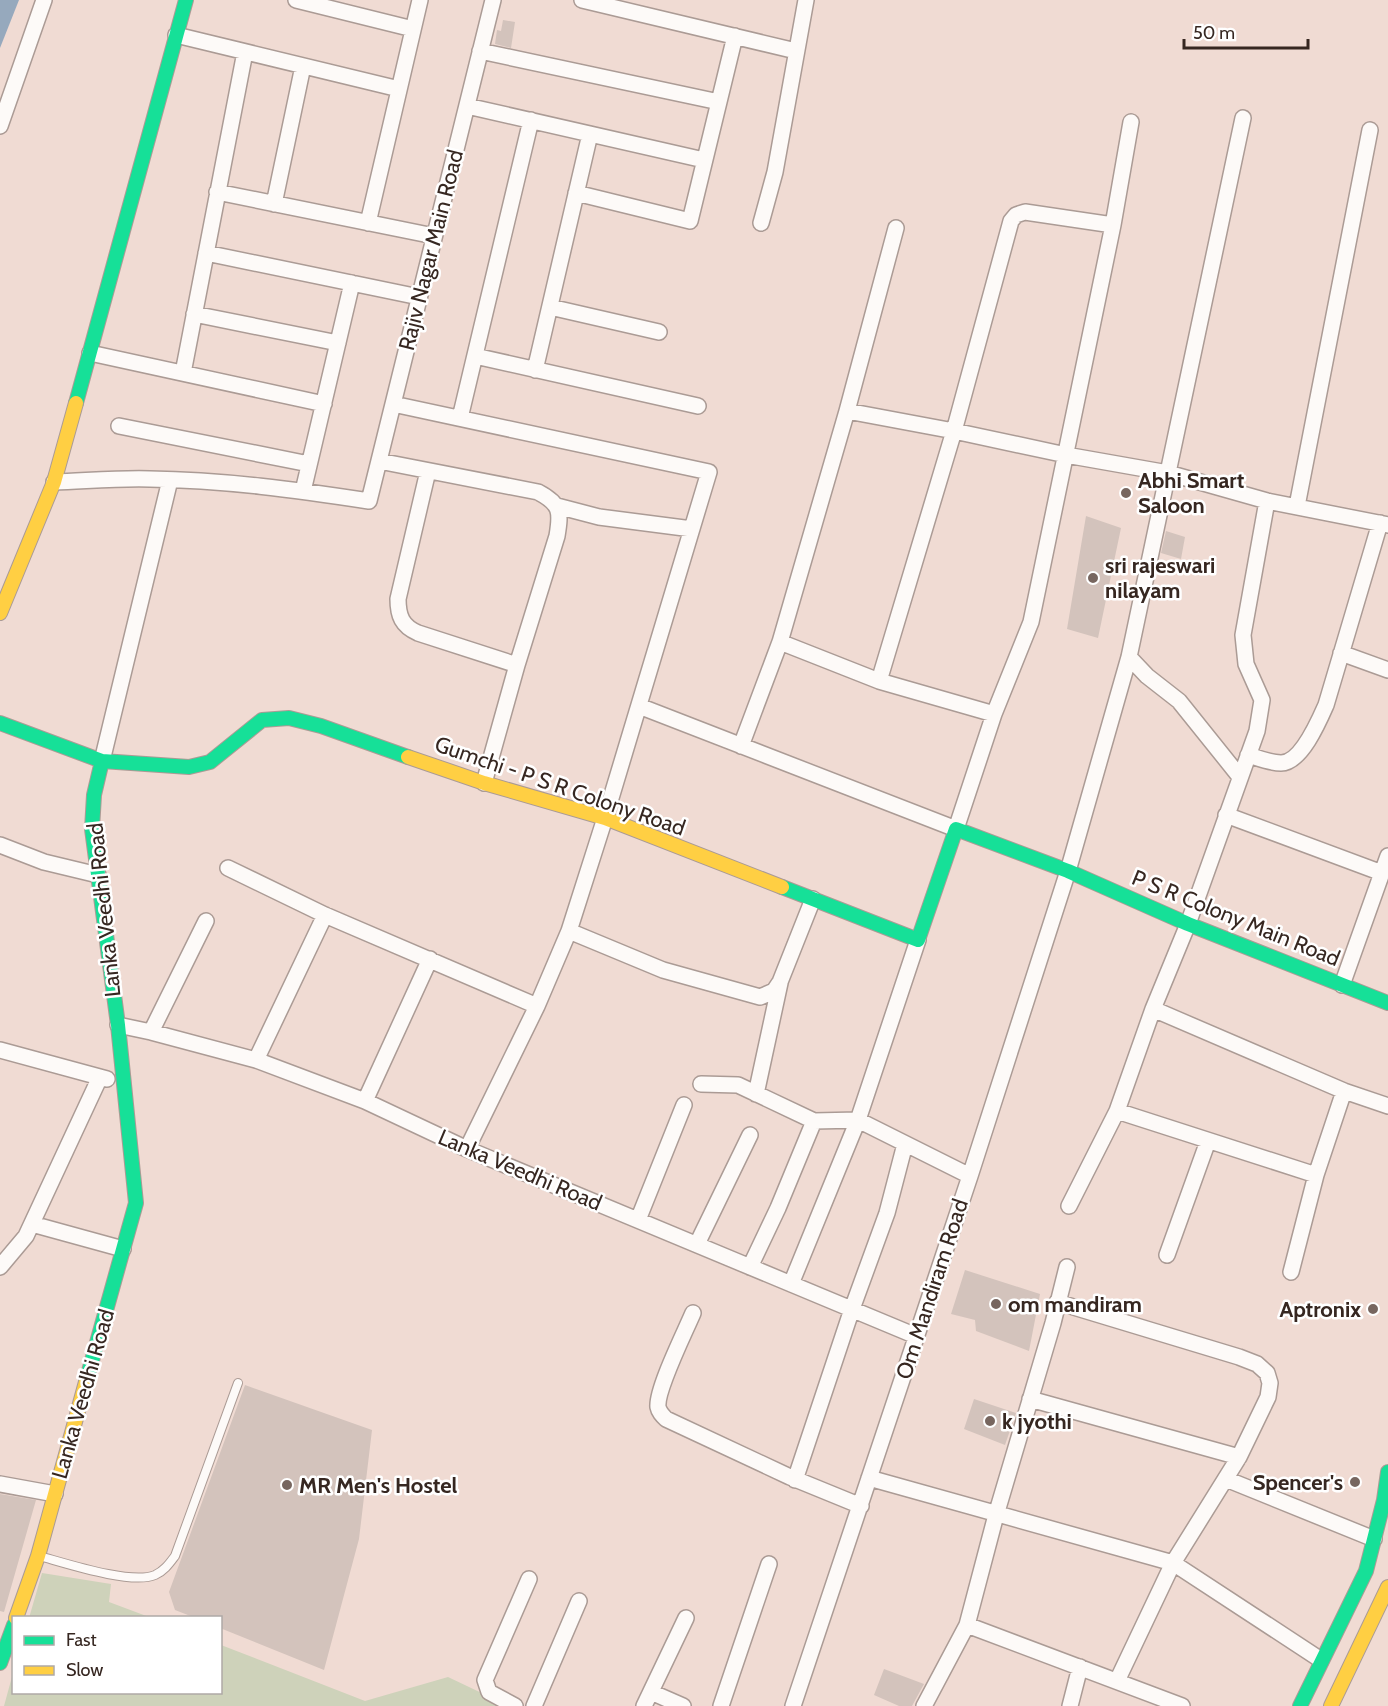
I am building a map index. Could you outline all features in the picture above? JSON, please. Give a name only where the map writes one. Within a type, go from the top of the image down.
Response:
[{"type":"street","points":[[0,126],[44,0]]},
{"type":"street","points":[[0,613],[54,482],[186,0]]},
{"type":"street","points":[[296,0],[413,29]]},
{"type":"street","points":[[368,223],[420,0]]},
{"type":"street","name":"Rajiv Nagar Main Road","points":[[303,491],[369,501],[493,0]]},
{"type":"street","points":[[582,0],[796,51]]},
{"type":"street","points":[[761,223],[775,172],[806,0]]},
{"type":"street","points":[[176,35],[399,89]]},
{"type":"street","points":[[576,193],[690,220],[735,36]]},
{"type":"street","points":[[480,51],[719,102]]},
{"type":"street","points":[[183,373],[245,52]]},
{"type":"street","points":[[274,204],[303,66]]},
{"type":"street","points":[[467,106],[705,160]]},
{"type":"street","name":"Om Mandiram Road","points":[[793,1706],[970,1176],[1068,871],[1129,657],[1243,118]]},
{"type":"street","points":[[460,418],[531,120]]},
{"type":"street","points":[[790,1284],[858,1120],[994,714],[1031,622],[1113,225],[1131,122]]},
{"type":"street","points":[[1297,506],[1370,130]]},
{"type":"street","points":[[535,370],[590,134]]},
{"type":"street","points":[[217,192],[434,236]]},
{"type":"street","points":[[879,681],[954,431],[1011,221],[1016,215],[1024,212],[1113,225]]},
{"type":"street","points":[[741,746],[780,642],[847,411],[896,228]]},
{"type":"street","points":[[206,253],[419,297]]},
{"type":"street","points":[[54,482],[170,480],[303,491],[352,283]]},
{"type":"street","points":[[550,306],[659,332]]},
{"type":"street","points":[[194,314],[338,343]]},
{"type":"street","points":[[90,353],[324,404]]},
{"type":"street","points":[[475,356],[698,406]]},
{"type":"street","points":[[393,404],[709,472],[569,931],[537,1006],[467,1149]]},
{"type":"street","points":[[847,411],[1065,455],[1168,473],[1267,501],[1384,524],[1326,705],[1316,727],[1298,754],[1289,762],[1282,764],[1248,755]]},
{"type":"street","points":[[119,426],[309,464]]},
{"type":"street","points":[[379,461],[538,492],[553,500],[557,506],[559,515],[557,536],[484,783]]},
{"type":"street","points":[[428,471],[398,599],[401,621],[409,629],[418,633],[517,665]]},
{"type":"street","points":[[102,761],[170,480]]},
{"type":"street","points":[[1069,1206],[1117,1111],[1153,1009],[1188,924],[1257,730],[1262,700],[1246,664],[1243,634],[1267,501]]},
{"type":"street","points":[[557,506],[599,517],[692,529]]},
{"type":"street","points":[[780,642],[879,681],[994,714]]},
{"type":"street","points":[[1341,653],[1388,670]]},
{"type":"street","points":[[1129,657],[1147,676],[1179,701],[1240,777]]},
{"type":"street","points":[[639,706],[1068,871]]},
{"type":"street","name":"Gumchi - P S R Colony Road","points":[[0,723],[102,761],[189,767],[210,762],[262,720],[289,718],[321,726],[484,783],[605,818],[918,940]]},
{"type":"street","name":"Lanka Veedhi Road","points":[[16,1616],[38,1556],[136,1203],[118,1024],[92,829],[94,795],[102,761]]},
{"type":"street","points":[[1226,815],[1382,873]]},
{"type":"street","points":[[0,844],[44,862],[98,874]]},
{"type":"street","points":[[1342,985],[1388,856]]},
{"type":"street","points":[[228,868],[325,915],[537,1006]]},
{"type":"street","name":"P S R Colony Main Road","points":[[1068,871],[1188,924],[1388,1003]]},
{"type":"street","points":[[756,1094],[780,982],[813,899]]},
{"type":"street","points":[[256,1060],[325,915]]},
{"type":"street","points":[[152,1032],[206,921]]},
{"type":"street","points":[[569,931],[663,970],[753,996],[768,995],[780,982]]},
{"type":"street","points":[[365,1101],[430,959]]},
{"type":"street","points":[[1153,1009],[1344,1091],[1388,1106]]},
{"type":"street","name":"Lanka Veedhi Road","points":[[118,1024],[256,1060],[365,1101],[467,1149],[916,1336]]},
{"type":"street","points":[[0,1050],[122,1081]]},
{"type":"street","points":[[0,1267],[26,1236],[100,1077]]},
{"type":"street","points":[[701,1084],[738,1085],[814,1121],[858,1120],[970,1176]]},
{"type":"street","points":[[1291,1272],[1317,1175],[1344,1091]]},
{"type":"street","points":[[638,1220],[684,1105]]},
{"type":"street","points":[[1117,1111],[1317,1175]]},
{"type":"street","points":[[750,1267],[778,1208],[814,1121]]},
{"type":"street","points":[[697,1244],[750,1135]]},
{"type":"street","points":[[1167,1255],[1208,1141]]},
{"type":"street","points":[[795,1480],[852,1309],[887,1214],[905,1144]]},
{"type":"street","points":[[32,1224],[123,1250]]},
{"type":"street","points":[[924,1706],[967,1625],[1067,1267]]},
{"type":"street","points":[[1057,1302],[1239,1357],[1257,1364],[1268,1373],[1270,1383],[1268,1397],[1239,1457],[1173,1563],[1117,1682]]},
{"type":"street","points":[[693,1313],[658,1402],[661,1413],[666,1419],[795,1480],[861,1506]]},
{"type":"street","points":[[1030,1399],[1239,1457]]},
{"type":"street","points":[[1300,1706],[1366,1570],[1384,1500],[1388,1472]]},
{"type":"street","points":[[869,1478],[1173,1563],[1321,1660]]},
{"type":"street","points":[[1226,1479],[1374,1539]]},
{"type":"street","points":[[0,1484],[55,1494]]},
{"type":"street","points":[[721,1706],[769,1564]]},
{"type":"street","points":[[515,1706],[489,1692],[485,1680],[529,1579]]},
{"type":"street","points":[[1331,1706],[1388,1587]]},
{"type":"street","points":[[534,1706],[579,1601]]},
{"type":"street","points":[[683,1706],[648,1699],[686,1618]]},
{"type":"street","points":[[967,1625],[1080,1667],[1157,1702],[1182,1706]]},
{"type":"street","points":[[0,1663],[12,1630]]},
{"type":"street","points":[[1070,1706],[1080,1667]]},
{"type":"lane","points":[[38,1556],[134,1578],[153,1576],[164,1570],[175,1556],[238,1383]]},
{"type":"green space","points":[[42,1573],[111,1584],[109,1602],[146,1616],[30,1616]]},
{"type":"green space","points":[[222,1645],[365,1701],[448,1677],[509,1706],[4,1706],[12,1677],[12,1694],[222,1694]]},
{"type":"water","points":[[0,0],[19,0],[0,48]]},
{"type":"building","points":[[503,20],[515,22],[511,48],[495,44],[497,30],[501,31]]},
{"type":"building","name":"sri rajeswari nilayam","points":[[1086,516],[1121,528],[1098,638],[1067,629]]},
{"type":"building","points":[[1166,531],[1185,537],[1181,559],[1161,553]]},
{"type":"building","name":"om mandiram","points":[[965,1270],[1040,1294],[1029,1351],[976,1331],[975,1320],[951,1314]]},
{"type":"building","name":"MR Men's Hostel","points":[[245,1385],[372,1430],[359,1539],[324,1670],[222,1629],[222,1616],[190,1616],[175,1610],[169,1592]]},
{"type":"building","name":"k jyothi","points":[[974,1399],[1016,1413],[1005,1445],[964,1429]]},
{"type":"building","points":[[0,1494],[36,1500],[4,1612],[0,1611]]},
{"type":"building","points":[[884,1669],[924,1684],[912,1706],[899,1706],[874,1695]]},
{"type":"traffic: fast","points":[[76,403],[186,0]]},
{"type":"traffic: fast","points":[[0,723],[102,761],[189,767],[210,762],[262,720],[289,718],[321,726],[408,757]]},
{"type":"traffic: fast","points":[[86,1382],[136,1203],[118,1025],[92,829],[94,795],[102,761]]},
{"type":"traffic: fast","points":[[782,887],[918,940],[956,829],[1068,871],[1188,924],[1388,1003]]},
{"type":"traffic: fast","points":[[1300,1706],[1366,1571],[1384,1500],[1388,1472]]},
{"type":"traffic: fast","points":[[0,1663],[12,1630]]},
{"type":"traffic: slow","points":[[0,613],[54,482],[76,403]]},
{"type":"traffic: slow","points":[[408,757],[484,783],[605,818],[782,887]]},
{"type":"traffic: slow","points":[[17,1616],[38,1556],[86,1382]]},
{"type":"traffic: slow","points":[[1331,1706],[1388,1587]]},
{"type":"place","name":"Abhi Smart Saloon","points":[[1126,493]]},
{"type":"place","name":"sri rajeswari nilayam","points":[[1093,578]]},
{"type":"place","name":"om mandiram","points":[[996,1304]]},
{"type":"place","name":"Aptronix","points":[[1373,1309]]},
{"type":"place","name":"k jyothi","points":[[990,1421]]},
{"type":"place","name":"Spencer's","points":[[1355,1482]]},
{"type":"place","name":"MR Men's Hostel","points":[[287,1485]]}]
